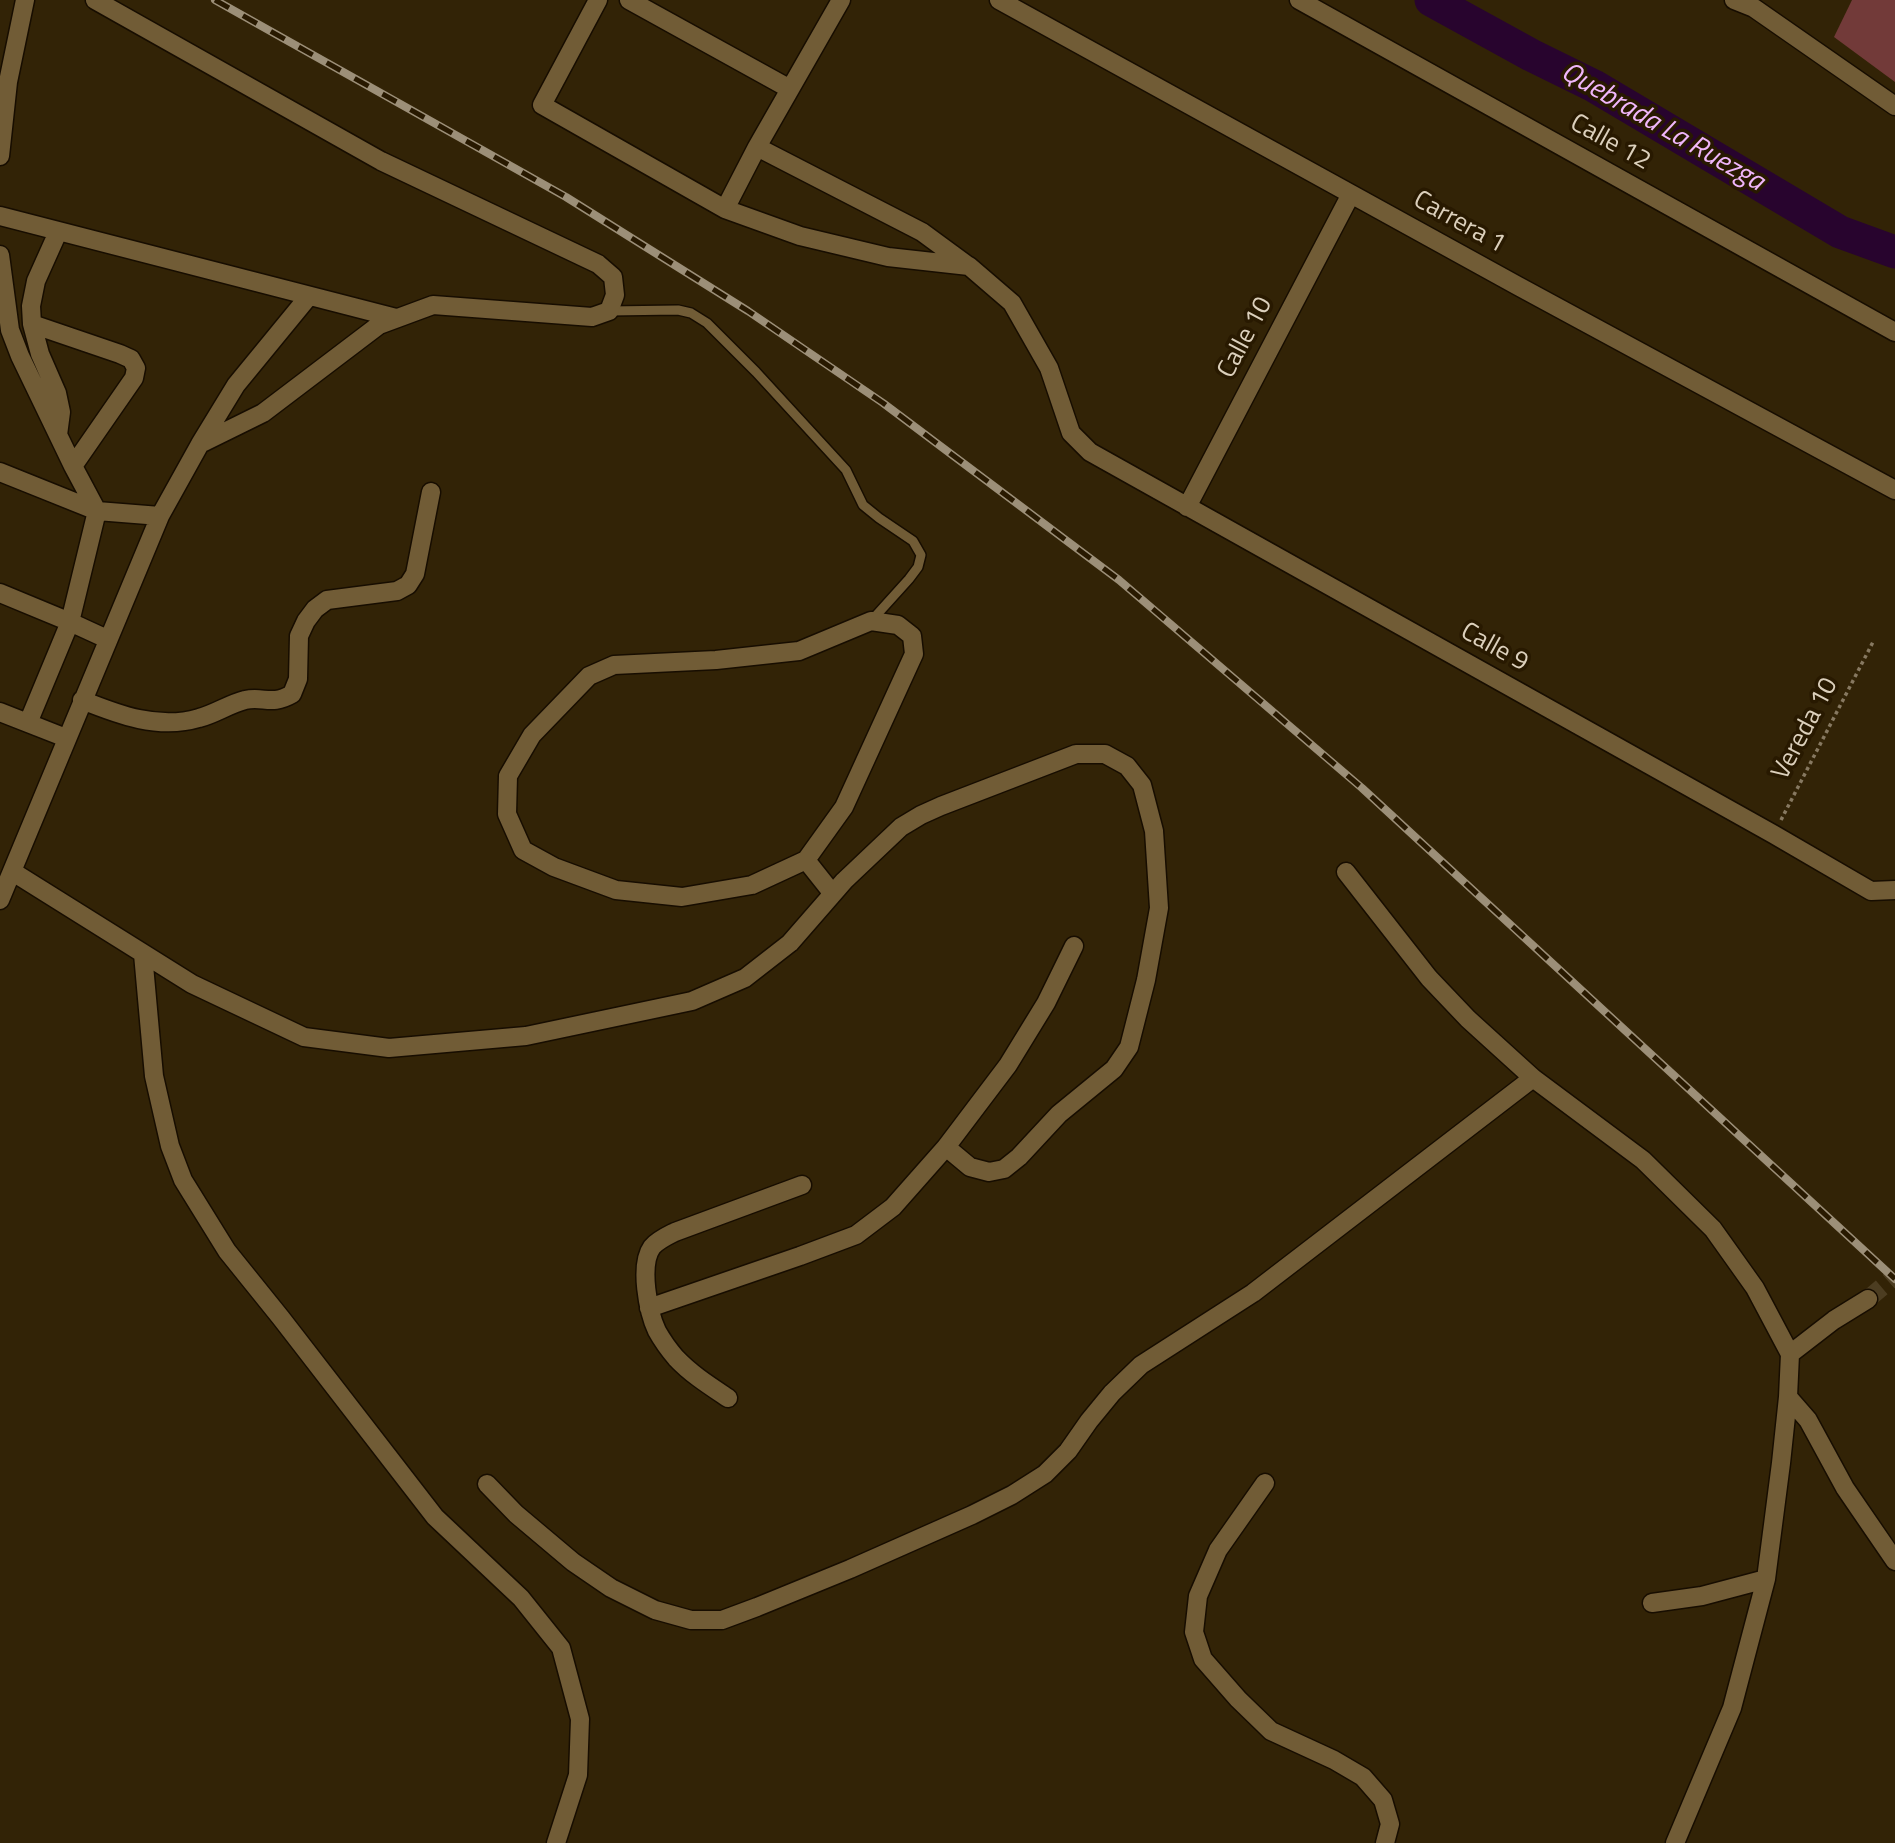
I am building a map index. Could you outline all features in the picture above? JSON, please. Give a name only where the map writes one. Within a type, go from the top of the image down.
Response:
[{"type":"street","points":[[0,156],[8,82],[25,0]]},
{"type":"street","points":[[95,0],[382,161],[598,264],[614,277],[615,295],[609,311],[592,317],[433,305],[379,325],[263,413],[200,444]]},
{"type":"street","points":[[598,0],[542,105],[725,209],[800,236],[888,257],[969,266]]},
{"type":"street","points":[[629,0],[790,89]]},
{"type":"street","points":[[725,209],[757,147],[841,0]]},
{"type":"street","name":"Carrera 1","points":[[999,0],[1895,490]]},
{"type":"street","name":"Calle 12","points":[[1299,0],[1895,332]]},
{"type":"street","points":[[1734,0],[1756,4],[1895,106]]},
{"type":"street","points":[[757,147],[922,232],[969,266]]},
{"type":"street","name":"Calle 10","points":[[1187,507],[1351,194]]},
{"type":"street","points":[[0,216],[397,318]]},
{"type":"street","points":[[28,723],[71,622],[97,511],[58,435],[43,383],[31,315],[36,281],[58,232]]},
{"type":"street","points":[[0,255],[10,330],[20,356],[43,383]]},
{"type":"street","name":"Calle 9","points":[[969,266],[1012,303],[1049,368],[1071,433],[1090,452],[1871,891],[1895,890]]},
{"type":"street","points":[[0,900],[160,516],[236,385],[309,296]]},
{"type":"street","points":[[6,299],[31,315],[131,359],[136,368],[134,378],[73,466]]},
{"type":"street","points":[[0,472],[97,511],[160,516]]},
{"type":"street","points":[[82,700],[143,720],[182,721],[199,718],[235,702],[251,699],[280,701],[292,694],[298,679],[299,636],[315,609],[327,600],[397,591],[408,585],[415,574],[431,492]]},
{"type":"street","points":[[0,593],[107,639]]},
{"type":"street","points":[[871,621],[898,625],[912,636],[914,654],[844,807],[807,860],[752,885],[682,897],[616,890],[554,867],[523,850],[507,814],[508,776],[533,735],[589,676],[614,665],[716,660],[799,651],[871,621]]},
{"type":"street","points":[[0,712],[66,738]]},
{"type":"street","points":[[13,872],[192,984],[303,1037],[389,1048],[526,1036],[692,1001],[745,978],[790,943],[833,894],[901,827],[920,815],[1076,754],[1105,754],[1127,766],[1142,785],[1154,831],[1159,908],[1146,981],[1129,1047],[1114,1069],[1059,1114],[1019,1157],[1004,1169],[989,1172],[970,1167],[946,1147]]},
{"type":"street","points":[[807,860],[833,894]]},
{"type":"street","points":[[1346,872],[1429,978],[1468,1019],[1533,1078],[1643,1160],[1713,1229],[1755,1288],[1790,1354],[1788,1397],[1766,1579],[1732,1708],[1675,1843]]},
{"type":"street","points":[[649,1308],[856,1235],[893,1207],[946,1147],[1009,1065],[1046,1003],[1074,947]]},
{"type":"street","points":[[144,954],[154,1076],[170,1146],[183,1180],[227,1251],[435,1517],[521,1598],[561,1648],[580,1719],[578,1775],[556,1843]]},
{"type":"street","points":[[487,1484],[516,1514],[573,1562],[611,1588],[655,1610],[691,1620],[722,1620],[757,1607],[972,1515],[1012,1496],[1045,1474],[1068,1451],[1112,1393],[1141,1365],[1253,1293],[1533,1078]]},
{"type":"street","points":[[728,1398],[697,1377],[676,1357],[658,1333],[649,1308],[646,1279],[650,1250],[675,1232],[802,1185]]},
{"type":"street","points":[[1790,1354],[1834,1320],[1868,1299]]},
{"type":"street","points":[[1788,1397],[1808,1420],[1845,1488],[1895,1561]]},
{"type":"street","points":[[1265,1483],[1218,1549],[1198,1596],[1194,1632],[1203,1659],[1271,1731],[1334,1760],[1363,1777],[1383,1800],[1390,1824],[1385,1843]]},
{"type":"street","points":[[1652,1603],[1702,1596],[1766,1579]]},
{"type":"lane","points":[[609,311],[678,310],[691,313],[707,323],[846,470],[863,505],[913,541],[920,555],[918,568],[871,621]]},
{"type":"path","name":"Vereda 10","points":[[1773,834],[1873,642]]},
{"type":"shaded area","points":[[1852,0],[1895,0],[1895,82],[1834,37]]},
{"type":"waterway","name":"Quebrada La Ruezga","points":[[1431,0],[1594,86],[1840,232],[1895,252]]},
{"type":"tunnel","points":[[1868,1299],[1895,1276]]},
{"type":"railway","points":[[215,0],[566,197],[748,311],[883,403],[1119,580],[1362,788],[1895,1279]]}]
